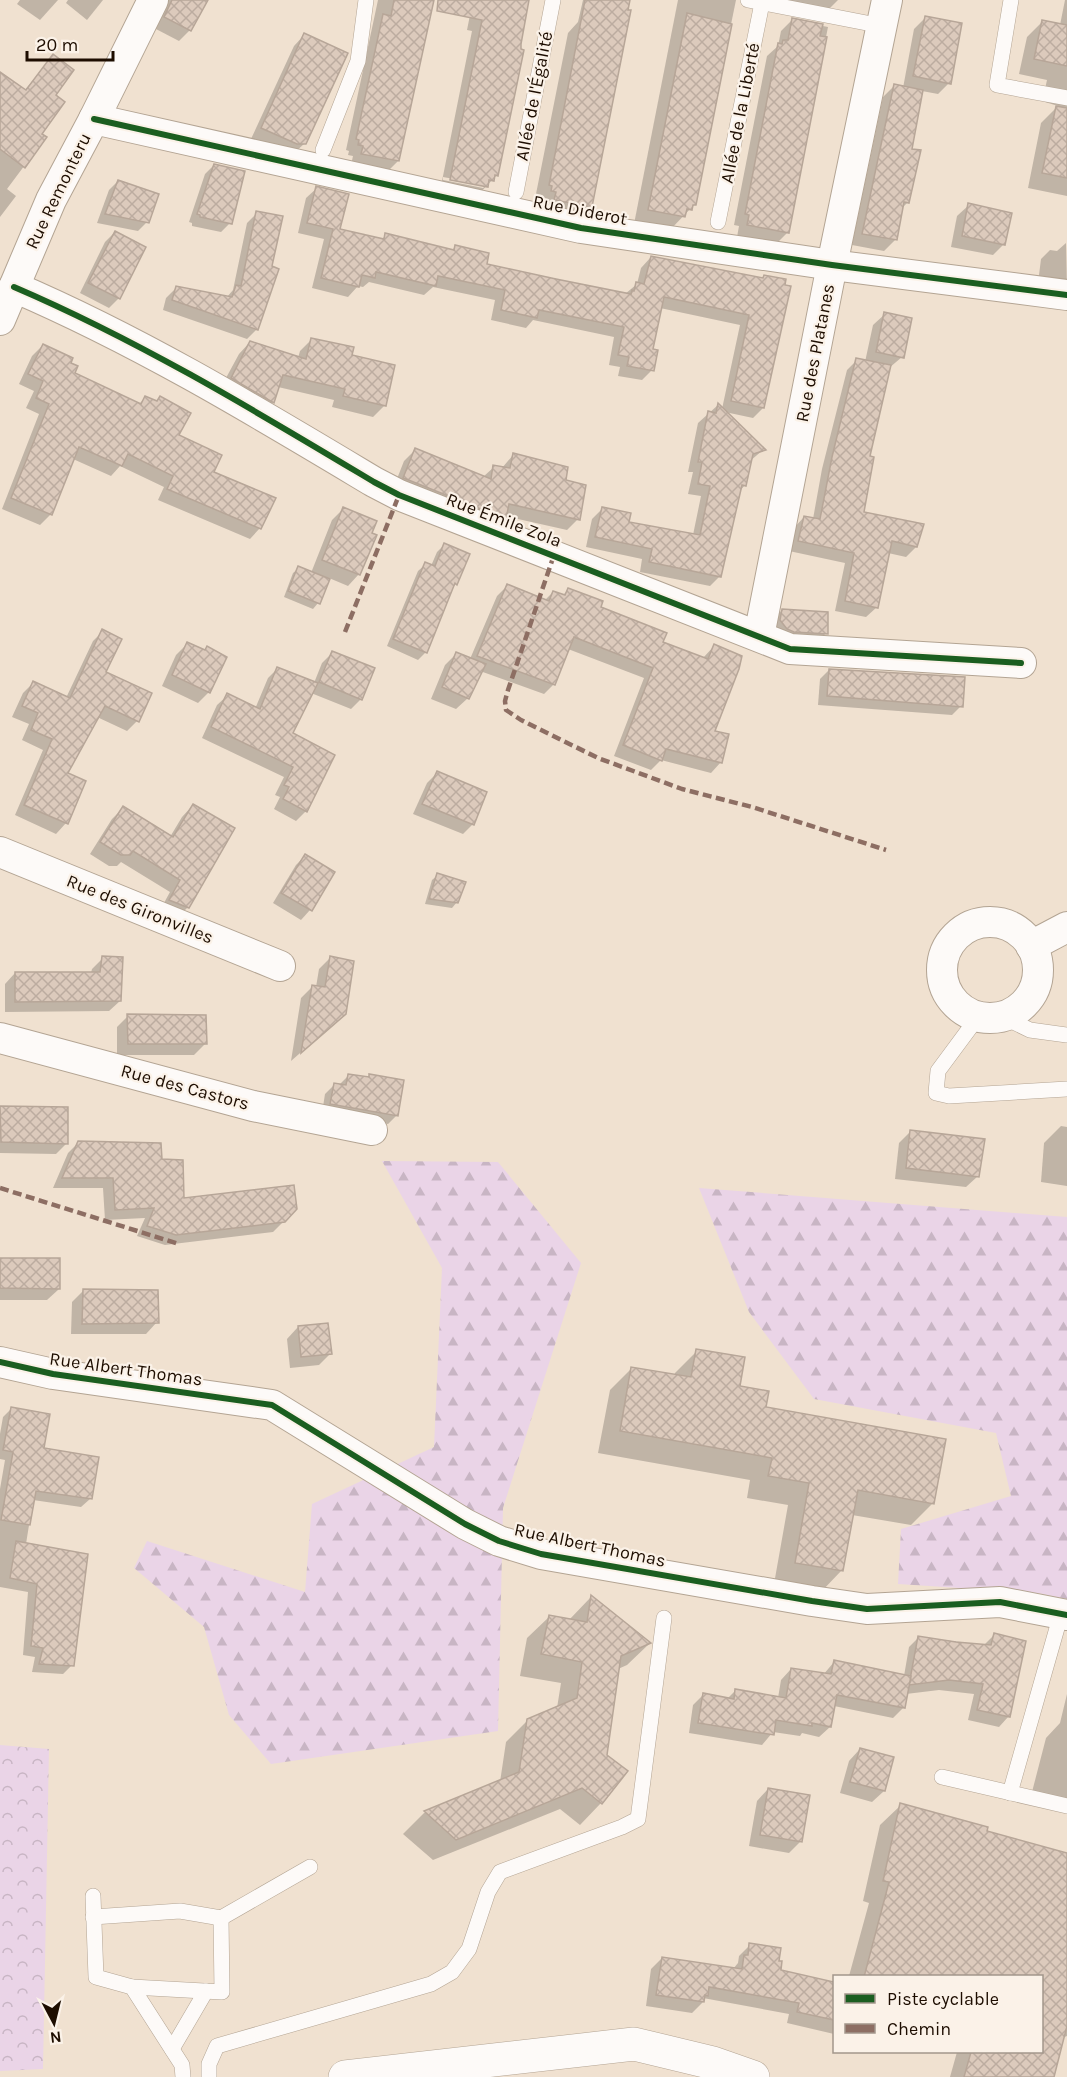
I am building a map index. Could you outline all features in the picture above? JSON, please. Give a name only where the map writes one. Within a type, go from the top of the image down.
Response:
[{"type":"street","name":"Rue Remonteru","points":[[0,320],[51,200],[153,0]]},
{"type":"street","name":"Rue des Platanes","points":[[759,636],[884,13]]},
{"type":"street","name":"Rue Diderot","points":[[94,119],[581,228],[832,266],[1067,295]]},
{"type":"street","name":"Rue Émile Zola","points":[[14,287],[67,310],[215,387],[399,495],[790,649],[1021,663]]},
{"type":"street","name":"Rue des Gironvilles","points":[[0,852],[280,966]]},
{"type":"street","points":[[996,922],[1022,935],[1031,946],[1037,959],[1038,974],[1035,988],[1027,1001],[1016,1011],[990,1017],[965,1012],[954,1003],[946,992],[941,969],[948,945],[956,936],[968,927],[996,922]]},
{"type":"street","points":[[1031,946],[1067,927]]},
{"type":"street","name":"Rue des Castors","points":[[0,1038],[253,1106],[372,1130]]},
{"type":"street","name":"Rue Albert Thomas","points":[[0,1362],[53,1374],[272,1405],[465,1524],[499,1541],[541,1554],[741,1590],[867,1609],[999,1602],[1064,1615]]},
{"type":"street","points":[[345,2077],[634,2044],[713,2064],[753,2077]]},
{"type":"lane","points":[[323,150],[358,60],[366,0]]},
{"type":"lane","name":"Allée de l'Égalité","points":[[516,192],[553,0]]},
{"type":"lane","points":[[1011,0],[997,84],[1067,98]]},
{"type":"lane","points":[[755,1],[884,13]]},
{"type":"lane","name":"Allée de la Liberté","points":[[717,222],[755,1]]},
{"type":"lane","points":[[1067,1035],[1030,1030],[990,1017],[938,1071],[936,1093],[949,1095],[1067,1089]]},
{"type":"lane","points":[[1010,1793],[1064,1615]]},
{"type":"lane","points":[[209,2077],[208,2064],[217,2046],[431,1984],[452,1972],[469,1949],[488,1892],[500,1872],[638,1819],[664,1618]]},
{"type":"lane","points":[[942,1777],[1067,1806]]},
{"type":"lane","points":[[93,1917],[180,1911],[221,1918],[310,1867]]},
{"type":"lane","points":[[93,1896],[96,1977],[132,1987],[222,1992],[221,1918]]},
{"type":"lane","points":[[132,1987],[182,2065],[183,2077]]},
{"type":"lane","points":[[172,2049],[206,1990]]},
{"type":"green space","points":[[382,1161],[498,1162],[581,1263],[503,1508],[498,1731],[271,1764],[229,1715],[204,1627],[134,1568],[147,1541],[305,1592],[312,1504],[434,1447],[442,1268]]},
{"type":"green space","points":[[699,1188],[1067,1217],[1067,1599],[1038,1593],[898,1584],[901,1529],[1011,1496],[996,1433],[814,1399],[749,1312]]},
{"type":"green space","points":[[0,1745],[49,1749],[43,2069],[0,2071]]},
{"type":"building","points":[[172,0],[208,0],[191,31],[164,17]]},
{"type":"building","points":[[394,0],[434,0],[399,161],[361,154],[363,146],[358,145],[359,140],[356,139],[383,14],[391,16]]},
{"type":"building","points":[[438,0],[529,0],[521,44],[521,49],[524,50],[498,176],[495,175],[494,181],[489,180],[488,187],[450,180],[482,20],[437,11]]},
{"type":"building","points":[[585,0],[630,0],[628,10],[631,10],[592,207],[554,200],[556,192],[551,191],[552,186],[549,185]]},
{"type":"building","points":[[687,13],[732,24],[696,205],[693,205],[692,210],[687,209],[685,217],[648,210]]},
{"type":"building","points":[[925,16],[962,23],[951,84],[913,76]]},
{"type":"building","points":[[792,18],[823,24],[820,36],[827,37],[789,233],[747,225],[749,215],[745,214],[778,43],[782,44],[783,40],[788,40]]},
{"type":"building","points":[[1042,20],[1067,25],[1067,66],[1034,59]]},
{"type":"building","points":[[304,33],[348,53],[306,144],[297,144],[261,128]]},
{"type":"building","points":[[53,54],[74,70],[56,95],[65,102],[42,134],[47,137],[25,168],[0,149],[0,72],[26,90]]},
{"type":"building","points":[[894,84],[923,90],[912,149],[921,150],[909,203],[904,202],[897,240],[862,234]]},
{"type":"building","points":[[1056,106],[1067,108],[1067,178],[1042,173]]},
{"type":"building","points":[[214,164],[245,171],[232,224],[200,217],[197,214]]},
{"type":"building","points":[[118,180],[159,194],[149,223],[105,214]]},
{"type":"building","points":[[316,186],[349,194],[340,229],[384,239],[385,233],[454,250],[455,245],[489,253],[487,264],[631,294],[636,282],[644,284],[651,256],[763,278],[764,275],[786,279],[785,285],[791,286],[764,408],[731,401],[749,315],[664,297],[653,349],[658,350],[654,371],[627,366],[629,357],[618,355],[624,327],[539,310],[537,318],[501,310],[505,290],[438,276],[436,286],[376,272],[375,278],[362,275],[359,287],[321,278],[333,229],[307,223]]},
{"type":"building","points":[[968,203],[1012,213],[1005,245],[962,236]]},
{"type":"building","points":[[256,211],[283,216],[272,266],[279,269],[258,330],[172,300],[176,286],[232,297],[236,285],[241,286]]},
{"type":"building","points":[[115,231],[146,247],[120,299],[88,283]]},
{"type":"building","points":[[884,312],[912,318],[904,358],[876,352]]},
{"type":"building","points":[[311,338],[354,347],[352,355],[395,365],[386,406],[343,396],[345,389],[283,375],[274,403],[231,378],[250,341],[306,359]]},
{"type":"building","points":[[43,344],[73,358],[71,363],[78,366],[75,373],[141,404],[145,396],[157,401],[160,396],[191,413],[179,435],[222,455],[214,472],[276,498],[261,529],[167,489],[173,476],[128,454],[122,466],[79,447],[52,515],[11,498],[49,404],[36,398],[43,381],[28,374]]},
{"type":"building","points":[[856,358],[891,365],[870,456],[874,457],[864,512],[924,524],[917,547],[892,541],[878,608],[845,601],[854,553],[798,541],[804,516],[820,519],[832,457]]},
{"type":"building","points":[[718,403],[766,450],[753,454],[746,486],[742,485],[721,577],[649,562],[652,549],[595,537],[602,507],[631,513],[629,522],[700,535],[710,486],[698,484],[702,462],[698,462],[708,411],[716,413]]},
{"type":"building","points":[[415,448],[491,479],[493,465],[510,468],[513,453],[568,467],[566,480],[586,485],[580,520],[509,504],[506,519],[403,478]]},
{"type":"building","points":[[343,507],[377,521],[372,533],[377,535],[360,575],[322,560]]},
{"type":"building","points":[[444,543],[470,554],[457,585],[455,583],[427,653],[393,639],[425,562],[435,566]]},
{"type":"building","points":[[298,566],[330,579],[320,604],[288,591]]},
{"type":"building","points":[[507,584],[549,601],[553,591],[565,595],[568,588],[603,601],[601,607],[667,633],[663,642],[708,659],[714,644],[742,656],[715,731],[729,734],[722,763],[666,749],[662,761],[623,745],[653,668],[574,637],[555,685],[477,656]]},
{"type":"building","points":[[782,609],[828,612],[828,634],[794,632],[787,629],[780,620]]},
{"type":"building","points":[[102,629],[122,639],[106,672],[152,693],[139,722],[105,706],[68,773],[86,781],[68,824],[24,805],[52,739],[31,730],[38,713],[22,706],[33,681],[70,698]]},
{"type":"building","points":[[187,642],[205,650],[207,646],[227,657],[210,693],[172,675]]},
{"type":"building","points":[[332,651],[375,668],[362,700],[319,682]]},
{"type":"building","points":[[456,652],[486,664],[469,699],[442,687]]},
{"type":"building","points":[[277,667],[318,683],[293,733],[335,755],[307,812],[283,799],[289,787],[284,785],[293,767],[211,727],[227,693],[260,709]]},
{"type":"building","points":[[829,669],[965,677],[963,707],[827,696]]},
{"type":"building","points":[[437,771],[487,792],[474,825],[422,804]]},
{"type":"building","points":[[193,804],[235,828],[189,908],[169,900],[180,880],[133,851],[130,855],[121,855],[100,842],[123,806],[173,837]]},
{"type":"building","points":[[305,854],[335,872],[312,911],[281,893]]},
{"type":"building","points":[[437,873],[466,882],[458,903],[429,899]]},
{"type":"building","points":[[102,956],[123,957],[121,1001],[15,1002],[15,972],[100,972]]},
{"type":"building","points":[[330,956],[354,961],[346,1014],[301,1053],[312,985],[325,987]]},
{"type":"building","points":[[127,1014],[206,1015],[207,1044],[128,1044]]},
{"type":"building","points":[[348,1074],[369,1077],[369,1074],[404,1080],[398,1116],[330,1104],[334,1083],[346,1085]]},
{"type":"building","points":[[0,1106],[68,1107],[68,1144],[1,1142]]},
{"type":"building","points":[[910,1130],[985,1139],[979,1177],[906,1168]]},
{"type":"building","points":[[78,1141],[161,1143],[162,1159],[183,1160],[184,1198],[294,1185],[297,1209],[285,1222],[176,1235],[147,1226],[154,1208],[115,1210],[113,1178],[62,1178]]},
{"type":"building","points":[[0,1258],[60,1258],[60,1289],[0,1288]]},
{"type":"building","points":[[83,1289],[158,1290],[159,1323],[82,1324]]},
{"type":"building","points":[[328,1323],[332,1354],[301,1357],[298,1326]]},
{"type":"building","points":[[696,1349],[745,1357],[740,1386],[769,1391],[766,1407],[946,1439],[934,1504],[858,1490],[843,1571],[795,1563],[809,1483],[768,1476],[772,1458],[620,1431],[631,1367],[691,1377]]},
{"type":"building","points":[[11,1407],[50,1414],[44,1448],[99,1457],[92,1499],[36,1491],[30,1525],[1,1520],[13,1452],[3,1450]]},
{"type":"building","points":[[16,1541],[88,1554],[74,1666],[39,1664],[43,1648],[31,1646],[37,1584],[10,1578]]},
{"type":"building","points":[[591,1595],[651,1643],[621,1656],[607,1755],[628,1771],[602,1804],[582,1788],[456,1840],[424,1811],[519,1772],[527,1719],[577,1698],[582,1662],[541,1654],[549,1615],[587,1622]]},
{"type":"building","points":[[994,1633],[1026,1641],[1010,1717],[977,1710],[983,1684],[949,1680],[909,1685],[918,1636],[991,1645]]},
{"type":"building","points":[[834,1660],[911,1676],[905,1708],[837,1695],[831,1727],[776,1720],[774,1735],[698,1723],[703,1693],[734,1699],[735,1689],[786,1698],[791,1668],[831,1674]]},
{"type":"building","points":[[860,1748],[894,1757],[885,1791],[850,1782]]},
{"type":"building","points":[[768,1788],[810,1795],[802,1842],[760,1835]]},
{"type":"building","points":[[900,1803],[988,1827],[987,1831],[1067,1853],[1067,2026],[1054,2077],[964,2077],[971,2053],[1043,2053],[1043,1975],[865,1975],[889,1882],[883,1881]]},
{"type":"building","points":[[749,1943],[781,1948],[779,1961],[782,1961],[781,1970],[833,1982],[833,2020],[797,2012],[799,2003],[709,1987],[708,1996],[705,1995],[704,2002],[656,1995],[662,1957],[742,1969],[744,1955],[748,1955]]},
{"type":"marked path","points":[[345,632],[399,495]]},
{"type":"marked path","points":[[554,555],[508,690],[505,701],[506,710],[521,720],[598,758],[682,789],[752,807],[886,850]]},
{"type":"marked path","points":[[0,1188],[179,1244]]},
{"type":"cycle path","points":[[94,119],[581,228],[832,265],[1067,295]]},
{"type":"cycle path","points":[[14,287],[107,330],[152,354],[399,495],[790,649],[1021,663]]},
{"type":"cycle path","points":[[0,1362],[53,1374],[272,1405],[465,1524],[499,1541],[541,1554],[867,1609],[1000,1602],[1067,1615]]}]
